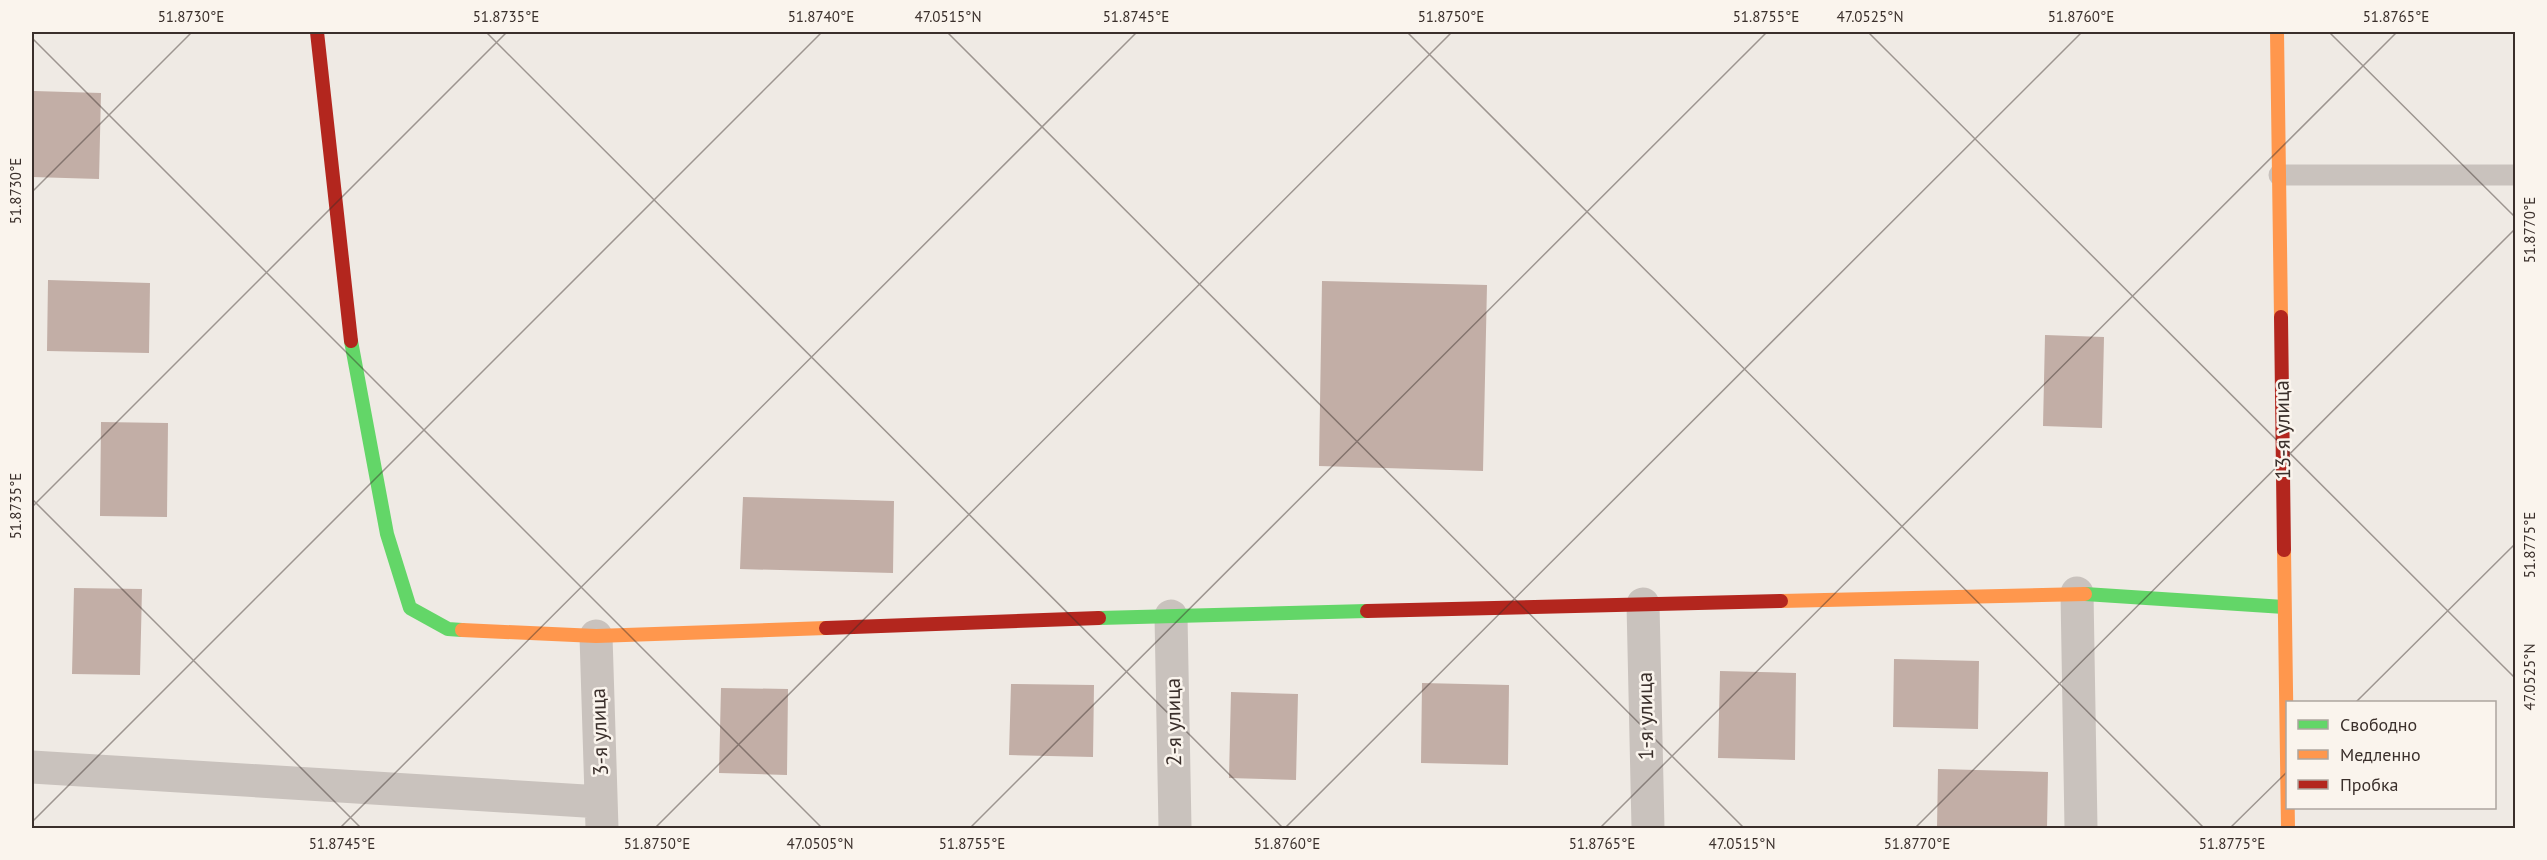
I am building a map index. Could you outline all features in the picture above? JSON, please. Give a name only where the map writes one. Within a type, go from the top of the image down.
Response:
[{"type":"street","points":[[317,32],[353,357],[387,534],[410,608],[448,629],[596,636],[1171,616],[2077,593],[2284,607]]},
{"type":"street","name":"13-я улица","points":[[2277,32],[2287,701]]},
{"type":"street","points":[[2077,593],[2081,828]]},
{"type":"street","name":"1-я улица","points":[[1643,604],[1648,828]]},
{"type":"street","name":"2-я улица","points":[[1171,616],[1175,828]]},
{"type":"street","name":"3-я улица","points":[[596,636],[601,815]]},
{"type":"street","points":[[32,768],[601,815]]},
{"type":"street","name":"13-я улица","points":[[2289,809],[2290,828]]},
{"type":"lane","points":[[2279,175],[2516,175]]},
{"type":"building","points":[[34,91],[101,93],[99,179],[32,177]]},
{"type":"building","points":[[48,280],[150,283],[149,353],[47,351]]},
{"type":"building","points":[[1322,281],[1487,285],[1483,471],[1319,466]]},
{"type":"building","points":[[2045,335],[2104,337],[2102,428],[2043,426]]},
{"type":"building","points":[[101,422],[168,423],[167,517],[100,516]]},
{"type":"building","points":[[743,497],[894,501],[893,573],[740,569]]},
{"type":"building","points":[[74,588],[142,589],[140,675],[72,674]]},
{"type":"building","points":[[1894,659],[1979,661],[1978,729],[1893,727]]},
{"type":"building","points":[[1720,671],[1796,673],[1795,760],[1718,758]]},
{"type":"building","points":[[1422,683],[1509,685],[1508,765],[1421,763]]},
{"type":"building","points":[[1011,684],[1094,685],[1093,757],[1009,755]]},
{"type":"building","points":[[721,688],[788,689],[787,775],[719,773]]},
{"type":"building","points":[[1231,692],[1298,694],[1296,780],[1229,778]]},
{"type":"building","points":[[1938,769],[2048,772],[2047,828],[1937,828]]},
{"type":"traffic: fast","points":[[351,341],[387,534],[410,608],[448,629],[462,630]]},
{"type":"traffic: fast","points":[[2085,594],[2284,607]]},
{"type":"traffic: fast","points":[[1099,618],[1367,611]]},
{"type":"traffic: slow","points":[[2277,32],[2281,317]]},
{"type":"traffic: slow","points":[[2284,550],[2286,701]]},
{"type":"traffic: slow","points":[[1781,601],[2085,594]]},
{"type":"traffic: slow","points":[[462,630],[596,636],[826,628]]},
{"type":"traffic: slow","points":[[2288,809],[2288,828]]},
{"type":"traffic: jam","points":[[317,32],[351,341]]},
{"type":"traffic: jam","points":[[2281,317],[2284,550]]},
{"type":"traffic: jam","points":[[1367,611],[1781,601]]},
{"type":"traffic: jam","points":[[826,628],[1099,618]]}]
